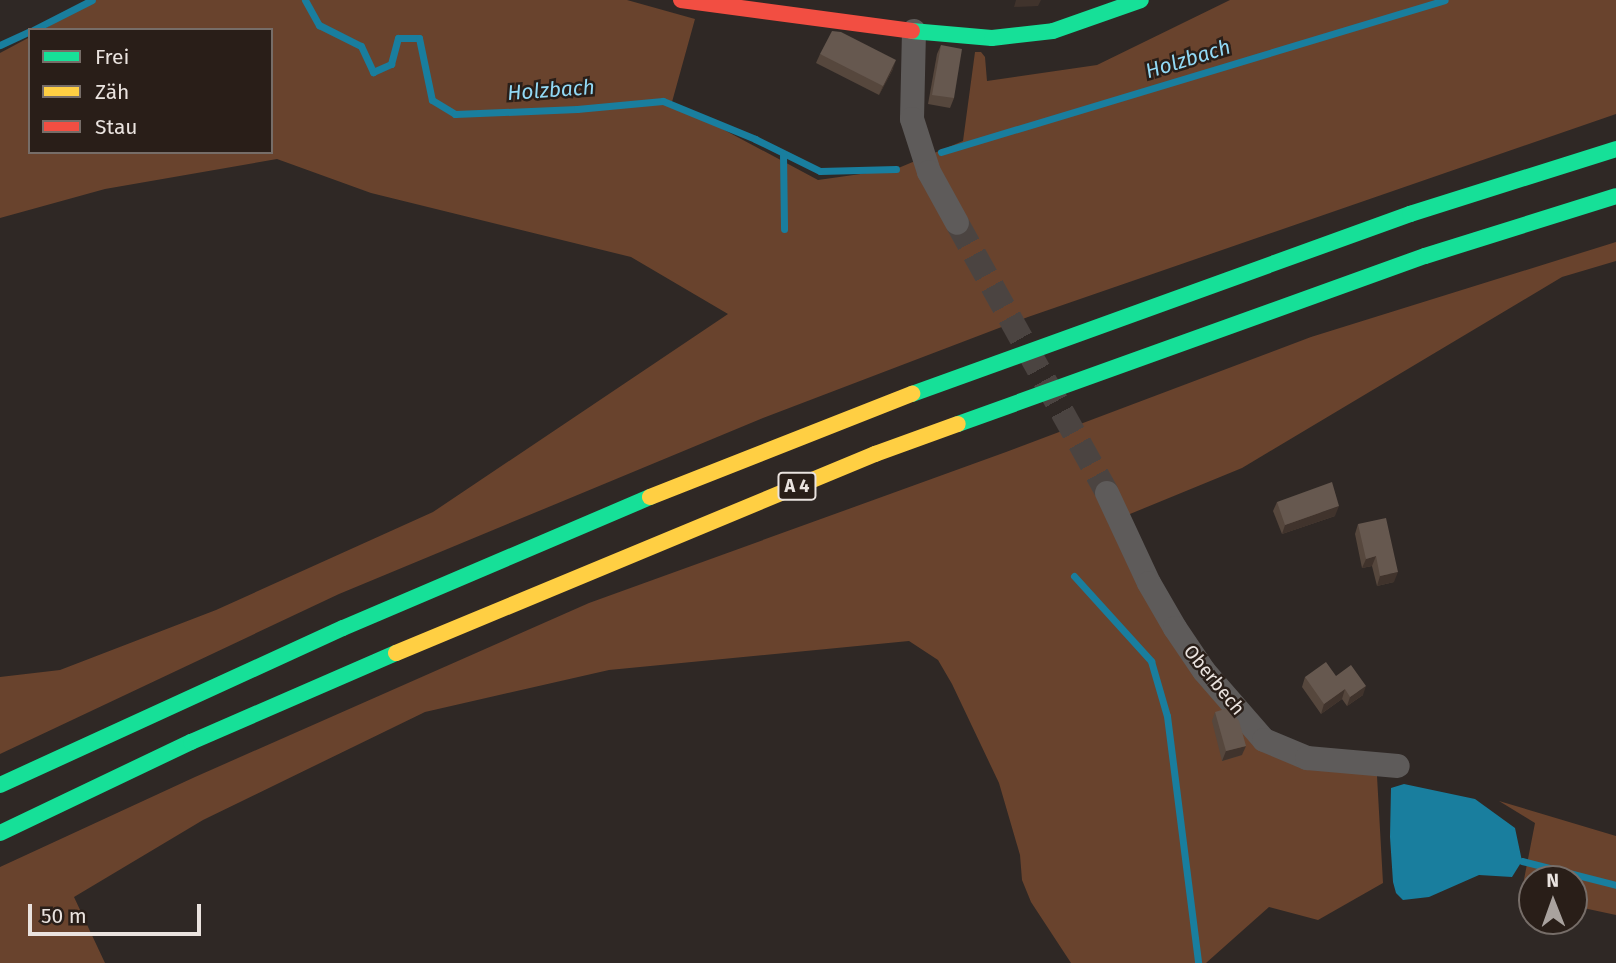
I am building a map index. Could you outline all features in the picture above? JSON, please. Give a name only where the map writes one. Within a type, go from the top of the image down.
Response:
[{"type":"main road","points":[[681,0],[975,38],[1018,37],[1079,24],[1141,0]]},
{"type":"main road","name":"A 4","points":[[0,785],[343,628],[667,490],[864,412],[1043,344],[1397,219],[1616,149]]},
{"type":"main road","name":"A 4","points":[[0,833],[191,742],[334,680],[863,459],[1066,383],[1425,256],[1616,196]]},
{"type":"street","points":[[914,31],[912,119],[929,172],[957,223]]},
{"type":"street","name":"Oberbech","points":[[1107,493],[1149,583],[1175,628],[1204,671],[1264,740],[1307,758],[1398,766]]},
{"type":"shaded area","points":[[95,0],[627,0],[695,19],[672,102],[818,180],[896,169],[963,141],[975,52],[981,52],[985,57],[987,81],[1097,65],[1230,0],[1616,0],[1616,114],[1028,317],[763,418],[339,594],[0,754],[0,677],[60,670],[216,610],[433,512],[728,314],[631,257],[371,193],[277,159],[105,189],[0,218],[0,53],[28,38],[28,154],[273,154],[273,28],[46,28]]},
{"type":"shaded area","points":[[1616,242],[1616,261],[1562,277],[1242,468],[1108,523],[1259,746],[1377,776],[1383,883],[1318,920],[1269,907],[1206,963],[1071,963],[1031,902],[1022,880],[1020,855],[999,783],[952,684],[938,660],[909,641],[609,670],[425,712],[203,820],[74,897],[105,963],[0,963],[0,867],[195,777],[589,603],[1006,452],[1311,337]]},
{"type":"shaded area","points":[[1499,801],[1616,836],[1616,915],[1588,909],[1588,865],[1527,865],[1535,823]]},
{"type":"water","points":[[1404,784],[1475,799],[1515,828],[1522,861],[1512,877],[1479,875],[1429,897],[1403,900],[1396,893],[1393,882],[1391,788]]},
{"type":"building","points":[[832,31],[841,32],[896,60],[883,86],[820,54]]},
{"type":"building","points":[[941,45],[962,49],[954,98],[932,95]]},
{"type":"building","points":[[1332,482],[1339,506],[1285,525],[1277,502]]},
{"type":"building","points":[[1386,518],[1398,572],[1380,576],[1376,556],[1366,559],[1358,524]]},
{"type":"building","points":[[1326,662],[1336,676],[1351,665],[1366,686],[1350,697],[1345,689],[1324,704],[1305,677]]},
{"type":"building","points":[[1228,708],[1239,721],[1246,746],[1226,751],[1215,712]]},
{"type":"waterway","name":"Holzbach","points":[[37,28],[92,0]]},
{"type":"waterway","name":"Holzbach","points":[[305,0],[319,25],[361,46],[373,72],[391,64],[398,38],[419,38],[432,100],[455,114],[577,109],[663,101],[755,139],[820,171],[896,169]]},
{"type":"waterway","name":"Holzbach","points":[[941,152],[1445,0]]},
{"type":"waterway","name":"Holzbach","points":[[0,45],[28,32]]},
{"type":"waterway","points":[[783,154],[784,229]]},
{"type":"waterway","points":[[1074,576],[1151,661],[1167,716],[1198,963]]},
{"type":"waterway","points":[[1522,861],[1616,885]]},
{"type":"tunnel","points":[[957,223],[1107,493]]},
{"type":"traffic: fast","points":[[912,31],[992,38],[1053,31],[1141,0]]},
{"type":"traffic: fast","points":[[912,394],[1410,214],[1616,149]]},
{"type":"traffic: fast","points":[[958,424],[1425,256],[1616,196]]},
{"type":"traffic: fast","points":[[0,785],[343,628],[650,497]]},
{"type":"traffic: fast","points":[[0,833],[191,742],[396,653]]},
{"type":"traffic: slow","points":[[650,497],[912,394]]},
{"type":"traffic: slow","points":[[396,653],[875,454],[958,424]]},
{"type":"traffic: jam","points":[[681,0],[912,31]]}]
